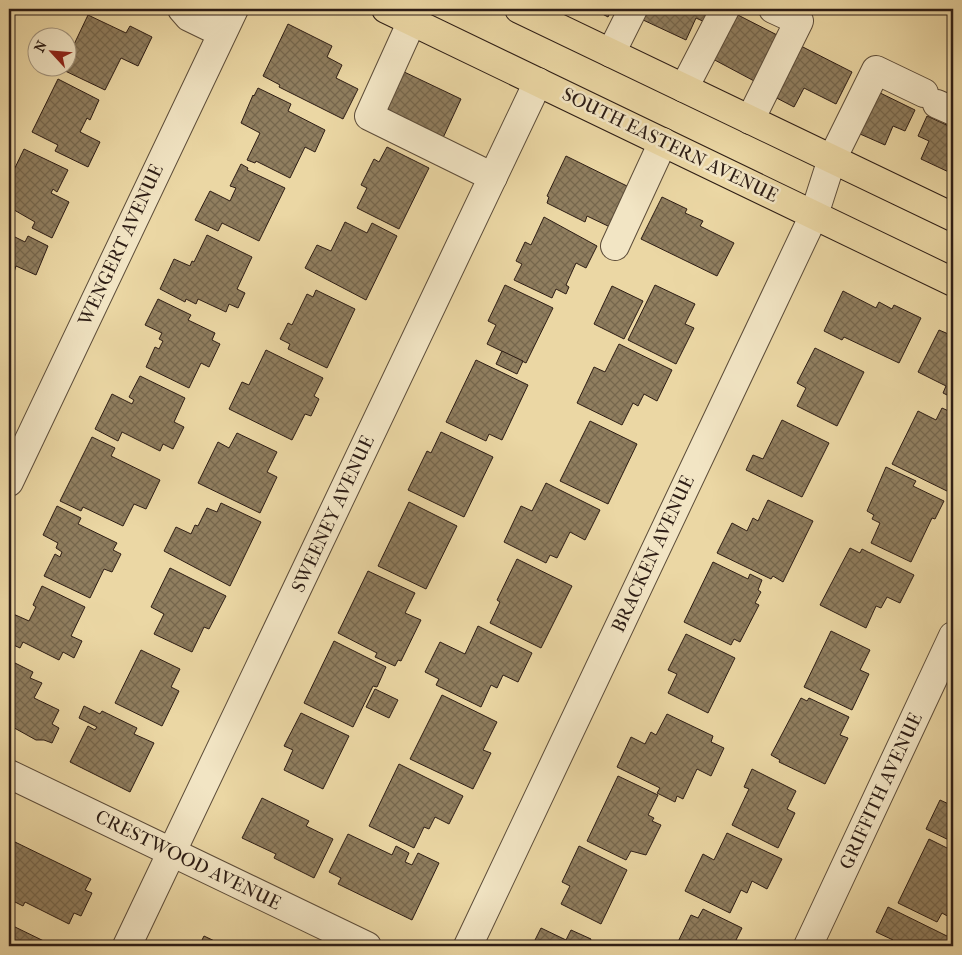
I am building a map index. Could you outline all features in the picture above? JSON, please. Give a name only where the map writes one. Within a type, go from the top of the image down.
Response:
[{"type":"main road","name":"SOUTH EASTERN AVENUE","points":[[386,9],[953,282]]},
{"type":"main road","points":[[533,12],[611,53],[750,120],[951,212]]},
{"type":"street","points":[[182,9],[189,17],[222,33]]},
{"type":"street","name":"WENGERT AVENUE","points":[[9,482],[234,9]]},
{"type":"street","points":[[611,53],[633,9]]},
{"type":"street","points":[[684,88],[725,9]]},
{"type":"street","points":[[750,120],[799,21],[773,9]]},
{"type":"street","points":[[412,21],[369,116],[493,176]]},
{"type":"street","name":"BRACKEN AVENUE","points":[[468,946],[814,215],[832,159],[876,70],[938,103]]},
{"type":"street","name":"SWEENEY AVENUE","points":[[127,946],[538,82]]},
{"type":"street","points":[[615,246],[663,142]]},
{"type":"street","name":"GRIFFITH AVENUE","points":[[808,946],[953,636]]},
{"type":"street","name":"CRESTWOOD AVENUE","points":[[9,774],[367,946]]},
{"type":"building","points":[[593,9],[612,9],[608,17]]},
{"type":"building","points":[[645,9],[716,9],[709,24],[696,18],[686,40],[641,19]]},
{"type":"building","points":[[734,13],[779,36],[756,82],[711,58]]},
{"type":"building","points":[[88,15],[126,33],[130,26],[152,37],[138,66],[121,58],[105,90],[78,77],[78,36]]},
{"type":"building","points":[[288,24],[332,46],[327,57],[342,65],[336,78],[358,89],[343,119],[279,87],[280,85],[263,76]]},
{"type":"building","points":[[793,42],[852,72],[836,104],[804,88],[794,107],[767,93]]},
{"type":"building","points":[[400,70],[461,99],[442,140],[381,110]]},
{"type":"building","points":[[58,79],[99,100],[90,120],[87,118],[80,132],[100,142],[88,167],[55,151],[58,145],[32,132]]},
{"type":"building","points":[[258,88],[291,104],[288,111],[325,130],[315,152],[305,147],[290,178],[256,161],[255,163],[247,160],[260,133],[241,123]]},
{"type":"building","points":[[870,88],[915,110],[905,131],[893,126],[885,145],[851,130]]},
{"type":"building","points":[[927,116],[953,128],[953,174],[921,159],[929,141],[918,136]]},
{"type":"building","points":[[387,147],[429,168],[399,229],[357,208],[367,188],[361,185],[374,159],[379,162]]},
{"type":"building","points":[[24,149],[68,170],[57,192],[53,189],[51,193],[69,202],[52,238],[32,228],[35,222],[9,207],[9,175],[11,176]]},
{"type":"building","points":[[566,156],[629,187],[610,227],[587,216],[585,222],[547,203],[549,197],[547,196]]},
{"type":"building","points":[[241,164],[248,168],[247,170],[285,188],[259,241],[222,223],[218,231],[195,220],[210,191],[230,201],[236,188],[230,186]]},
{"type":"building","points":[[662,197],[687,209],[685,213],[703,221],[700,226],[734,243],[717,276],[641,239]]},
{"type":"building","points":[[544,217],[597,246],[586,268],[576,263],[566,285],[569,287],[566,294],[556,289],[552,298],[514,280],[522,264],[516,261],[525,242],[531,245]]},
{"type":"building","points":[[345,222],[367,233],[372,223],[397,236],[366,300],[305,268],[317,245],[331,251]]},
{"type":"building","points":[[9,234],[25,242],[28,236],[48,246],[36,275],[16,266],[9,288]]},
{"type":"building","points":[[207,235],[252,257],[237,289],[245,293],[238,308],[229,304],[226,312],[198,299],[196,304],[186,299],[185,302],[160,289],[174,259],[190,266],[192,261],[194,262]]},
{"type":"building","points":[[505,285],[553,308],[526,363],[487,344],[496,325],[488,321]]},
{"type":"building","points":[[655,285],[695,304],[685,324],[694,328],[676,364],[628,340]]},
{"type":"building","points":[[612,286],[643,301],[624,339],[594,324]]},
{"type":"building","points":[[316,290],[355,309],[327,368],[288,349],[290,344],[280,339],[288,323],[292,325],[307,294],[313,297]]},
{"type":"building","points":[[843,291],[876,308],[879,302],[892,309],[894,305],[921,318],[899,363],[844,337],[842,340],[824,331]]},
{"type":"building","points":[[158,299],[191,315],[188,320],[215,333],[212,340],[220,344],[209,367],[201,363],[189,388],[146,367],[155,347],[159,349],[163,341],[159,339],[162,333],[145,325]]},
{"type":"building","points":[[939,330],[953,336],[953,398],[943,393],[946,386],[918,372]]},
{"type":"building","points":[[619,344],[672,370],[657,401],[644,394],[638,406],[633,403],[622,425],[577,403],[594,367],[605,372]]},
{"type":"building","points":[[815,348],[864,372],[837,426],[797,406],[806,388],[797,383]]},
{"type":"building","points":[[266,350],[323,378],[314,396],[319,399],[311,416],[305,414],[292,440],[229,409],[242,382],[249,385]]},
{"type":"building","points":[[502,351],[523,361],[517,374],[496,364]]},
{"type":"building","points":[[476,360],[528,385],[502,440],[489,434],[486,441],[446,422]]},
{"type":"building","points":[[140,376],[185,398],[174,422],[184,427],[173,449],[163,444],[160,451],[122,432],[118,441],[95,429],[112,394],[132,404],[134,400],[129,397]]},
{"type":"building","points":[[942,408],[953,413],[953,494],[892,464],[918,411],[936,420]]},
{"type":"building","points":[[782,420],[829,443],[802,497],[746,470],[753,455],[763,459]]},
{"type":"building","points":[[590,421],[637,444],[608,504],[560,481]]},
{"type":"building","points":[[441,432],[493,457],[464,517],[408,490],[427,451],[431,453]]},
{"type":"building","points":[[237,433],[277,452],[267,472],[277,477],[260,513],[198,483],[218,442],[229,448]]},
{"type":"building","points":[[92,437],[115,448],[111,456],[160,480],[146,509],[134,504],[123,526],[83,507],[81,511],[60,501]]},
{"type":"building","points":[[886,467],[916,481],[913,486],[944,501],[935,519],[932,518],[911,562],[871,543],[880,523],[872,519],[874,515],[867,511]]},
{"type":"building","points":[[546,483],[600,510],[585,540],[570,532],[557,558],[550,555],[546,563],[504,542],[521,506],[532,511]]},
{"type":"building","points":[[768,500],[813,521],[783,582],[773,576],[771,579],[717,553],[732,523],[747,531],[753,518],[758,521]]},
{"type":"building","points":[[409,502],[457,526],[426,589],[378,566]]},
{"type":"building","points":[[221,503],[261,522],[230,586],[164,551],[176,527],[191,534],[195,525],[198,526],[207,508],[217,512]]},
{"type":"building","points":[[57,506],[81,518],[78,524],[117,543],[113,550],[121,554],[112,572],[104,569],[90,598],[44,576],[55,554],[60,557],[62,552],[56,548],[58,543],[43,535]]},
{"type":"building","points":[[850,548],[860,553],[862,549],[914,575],[900,603],[887,597],[881,608],[876,606],[866,628],[820,605]]},
{"type":"building","points":[[517,559],[572,586],[541,648],[490,623],[500,602],[497,600]]},
{"type":"building","points":[[713,562],[748,579],[750,574],[762,580],[758,590],[761,592],[755,603],[759,605],[740,642],[734,639],[731,645],[684,622]]},
{"type":"building","points":[[170,568],[226,596],[209,629],[204,627],[192,652],[154,634],[164,614],[151,607]]},
{"type":"building","points":[[368,571],[415,593],[405,613],[421,620],[401,661],[398,660],[395,666],[375,657],[377,653],[338,633]]},
{"type":"building","points":[[42,586],[85,607],[71,636],[82,641],[74,658],[63,652],[59,660],[23,642],[20,648],[9,643],[9,617],[11,613],[29,621],[36,607],[33,605]]},
{"type":"building","points":[[478,626],[532,653],[518,682],[503,675],[497,688],[491,685],[481,707],[436,685],[439,679],[425,672],[440,642],[465,654]]},
{"type":"building","points":[[831,631],[870,650],[860,670],[869,674],[852,710],[804,687]]},
{"type":"building","points":[[686,634],[735,658],[708,713],[668,693],[677,674],[668,670]]},
{"type":"building","points":[[334,641],[386,667],[377,687],[373,686],[353,727],[304,703]]},
{"type":"building","points":[[141,650],[180,669],[171,687],[179,691],[162,726],[115,703]]},
{"type":"building","points":[[9,660],[33,672],[30,678],[42,683],[34,698],[59,710],[52,724],[59,728],[52,743],[36,740],[9,725]]},
{"type":"building","points":[[375,689],[398,700],[389,718],[366,707]]},
{"type":"building","points":[[442,695],[497,722],[483,750],[491,753],[473,789],[410,759]]},
{"type":"building","points":[[801,698],[807,701],[809,698],[849,717],[840,735],[848,738],[825,784],[779,762],[780,760],[771,755]]},
{"type":"building","points":[[84,706],[100,714],[102,711],[137,728],[134,734],[154,743],[130,792],[70,762],[88,726],[95,730],[97,727],[79,718]]},
{"type":"building","points":[[301,713],[349,736],[323,789],[284,770],[293,750],[284,746]]},
{"type":"building","points":[[667,714],[713,736],[711,742],[724,748],[711,776],[697,769],[683,799],[677,796],[675,802],[657,793],[660,788],[617,767],[631,737],[645,744],[651,732],[656,735]]},
{"type":"building","points":[[399,764],[463,796],[449,824],[435,817],[429,829],[424,827],[414,848],[369,826]]},
{"type":"building","points":[[752,769],[796,791],[787,809],[795,813],[778,848],[732,825],[749,789],[744,787]]},
{"type":"building","points":[[618,776],[658,795],[648,815],[654,818],[652,821],[661,825],[646,855],[631,851],[626,860],[587,841]]},
{"type":"building","points":[[262,798],[309,821],[306,826],[333,839],[314,878],[274,858],[276,854],[242,838]]},
{"type":"building","points":[[940,800],[953,806],[953,842],[926,829]]},
{"type":"building","points":[[727,833],[782,859],[767,889],[752,881],[747,893],[741,890],[730,913],[685,891],[703,854],[714,860]]},
{"type":"building","points":[[348,834],[392,855],[396,846],[409,853],[405,862],[412,865],[418,853],[439,863],[412,920],[338,884],[341,878],[329,872]]},
{"type":"building","points":[[929,839],[953,851],[953,908],[949,917],[942,913],[937,922],[898,903]]},
{"type":"building","points":[[15,842],[91,879],[85,890],[92,893],[81,916],[74,913],[69,924],[25,902],[23,906],[9,899],[9,854]]},
{"type":"building","points":[[579,846],[627,870],[601,924],[561,904],[570,886],[562,882]]},
{"type":"building","points":[[888,907],[953,939],[951,946],[890,946],[893,940],[876,932]]},
{"type":"building","points":[[703,909],[742,928],[733,946],[676,946],[691,915],[698,918]]},
{"type":"building","points":[[13,926],[52,946],[9,946],[9,934]]},
{"type":"building","points":[[541,928],[566,940],[571,930],[591,939],[588,946],[532,946]]},
{"type":"building","points":[[204,936],[225,946],[199,946]]}]
